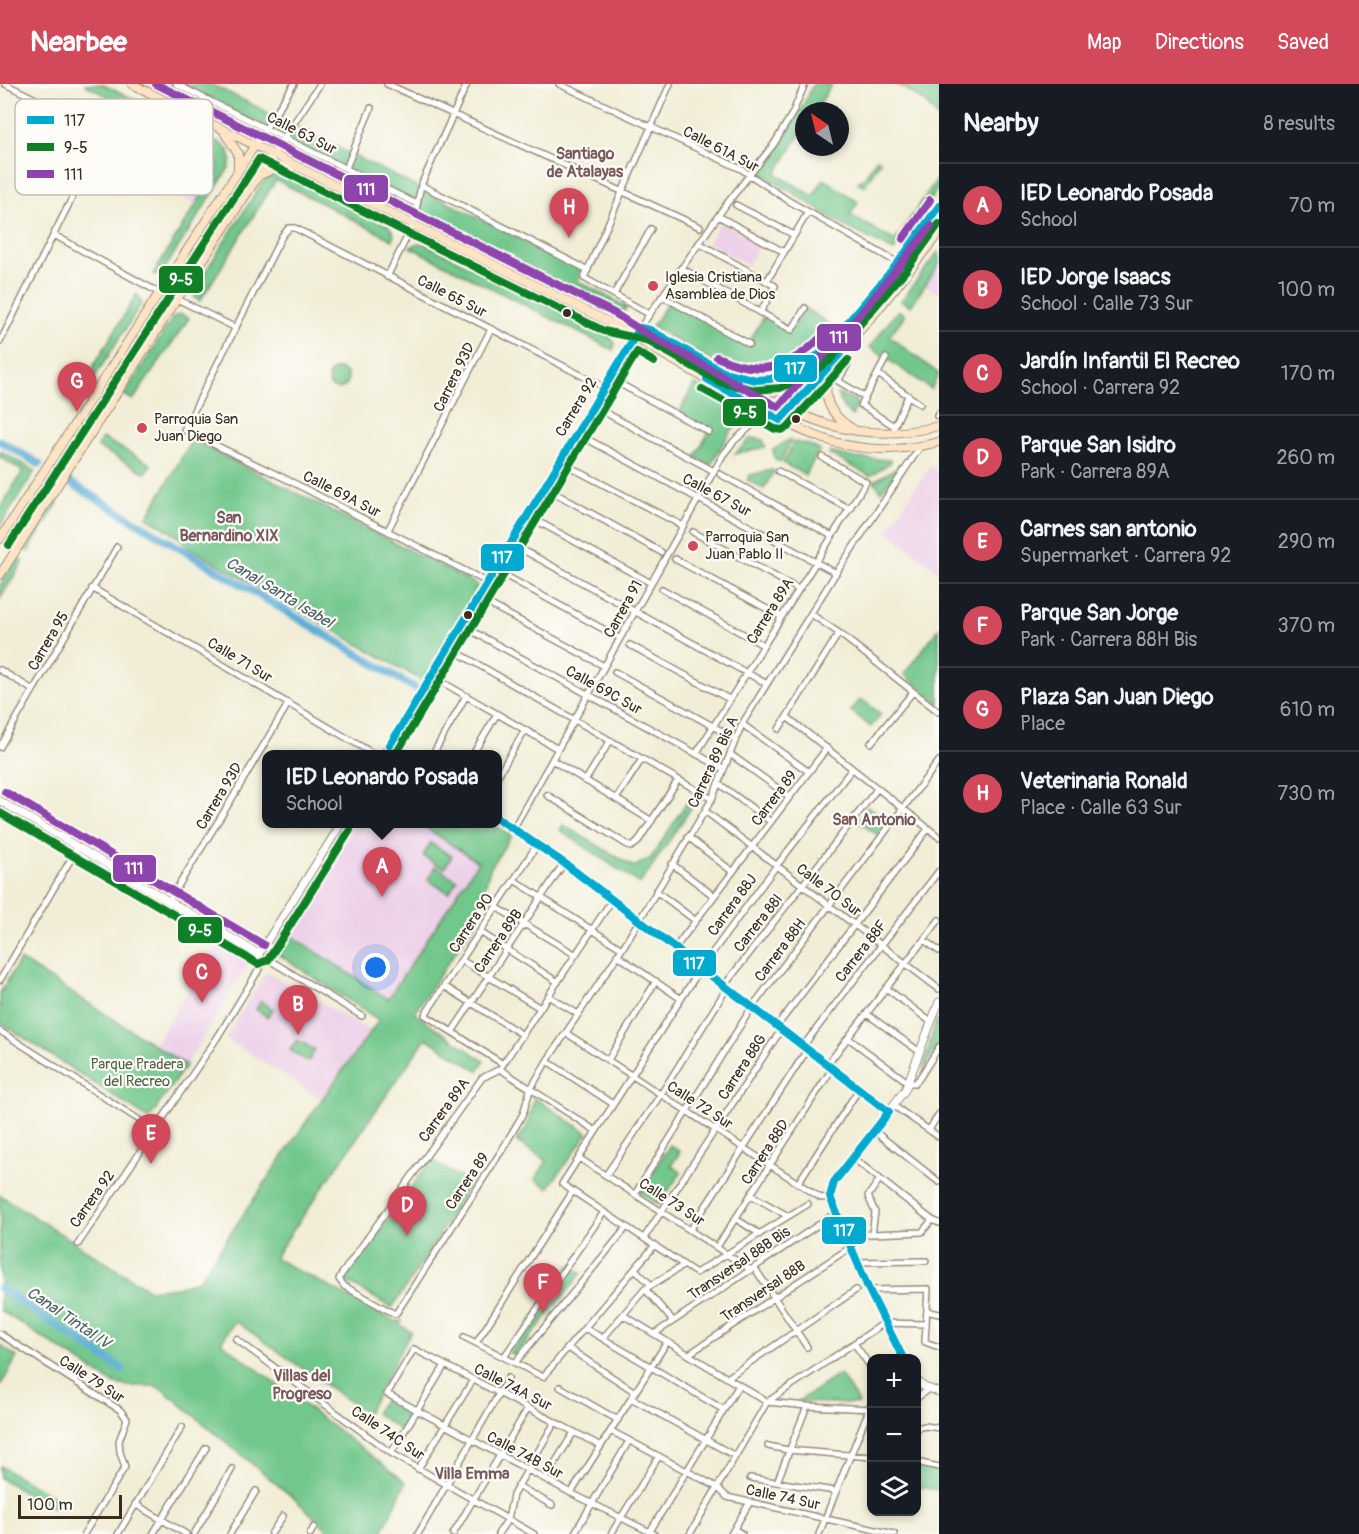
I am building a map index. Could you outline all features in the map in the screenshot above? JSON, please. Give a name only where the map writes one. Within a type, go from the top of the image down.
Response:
[{"type":"main road","points":[[132,84],[162,99]]},
{"type":"main road","points":[[213,124],[609,322],[633,338],[780,420],[820,439],[855,447],[891,450],[920,447],[939,442]]},
{"type":"main road","points":[[220,128],[231,139],[238,153],[237,172]]},
{"type":"main road","points":[[0,539],[255,145]]},
{"type":"main road","points":[[0,575],[273,154]]},
{"type":"main road","points":[[254,182],[268,170],[296,165]]},
{"type":"main road","points":[[767,412],[822,353],[898,263],[939,206]]},
{"type":"main road","points":[[780,420],[840,354],[939,233]]},
{"type":"main road","points":[[609,322],[650,330],[776,402],[831,426],[859,432],[939,426]]},
{"type":"main road","points":[[723,372],[748,379],[770,380],[795,370],[822,353]]},
{"type":"main road","points":[[840,354],[827,381],[825,392],[841,421],[859,432]]},
{"type":"street","points":[[5,84],[36,99]]},
{"type":"street","name":"Calle 63 Sur","points":[[176,84],[207,99]]},
{"type":"street","points":[[255,145],[294,84]]},
{"type":"street","points":[[273,154],[320,84]]},
{"type":"street","points":[[387,84],[699,227]]},
{"type":"street","points":[[387,277],[413,225],[421,185],[467,84]]},
{"type":"street","name":"Calle 61A Sur","points":[[558,84],[750,174],[769,189],[898,263]]},
{"type":"street","points":[[649,314],[584,278],[670,84]]},
{"type":"street","name":"Carrera 92","points":[[386,750],[633,338],[718,216],[780,135],[805,84]]},
{"type":"street","name":"Calle 63 Sur","points":[[213,102],[417,204]]},
{"type":"street","points":[[346,168],[371,108]]},
{"type":"street","points":[[421,185],[588,270]]},
{"type":"street","points":[[0,342],[74,195]]},
{"type":"street","points":[[736,205],[794,235]]},
{"type":"street","points":[[766,281],[808,212]]},
{"type":"street","points":[[718,216],[784,252]]},
{"type":"street","name":"Calle 65 Sur","points":[[236,328],[282,236],[290,228],[295,228],[604,387]]},
{"type":"street","points":[[614,294],[651,229]]},
{"type":"street","points":[[54,235],[158,292]]},
{"type":"street","points":[[699,243],[775,286],[760,312]]},
{"type":"street","points":[[681,268],[792,330],[805,308]]},
{"type":"street","points":[[662,296],[749,344]]},
{"type":"street","points":[[177,299],[236,328]]},
{"type":"street","name":"Calle 69A Sur","points":[[236,328],[184,430],[286,478],[488,582]]},
{"type":"street","name":"Carrera 93D","points":[[388,530],[490,329]]},
{"type":"street","points":[[886,358],[861,405],[894,430],[908,396]]},
{"type":"street","points":[[848,364],[838,381],[865,397]]},
{"type":"street","points":[[878,374],[920,404]]},
{"type":"street","points":[[609,378],[709,432]]},
{"type":"street","points":[[593,406],[711,470]]},
{"type":"street","name":"Carrera 91","points":[[513,829],[728,447],[767,412]]},
{"type":"street","name":"Calle 67 Sur","points":[[587,439],[836,573]]},
{"type":"street","name":"Carrera 89 Bis A","points":[[530,1090],[622,949],[712,799],[742,724],[836,573],[920,447]]},
{"type":"street","name":"Carrera 89A","points":[[696,754],[780,616],[866,482],[822,457]]},
{"type":"street","points":[[570,467],[683,526]]},
{"type":"street","points":[[778,471],[850,508]]},
{"type":"street","points":[[720,474],[832,536]]},
{"type":"street","points":[[544,487],[661,552]]},
{"type":"street","points":[[539,522],[651,583]]},
{"type":"street","points":[[693,532],[798,589]]},
{"type":"street","name":"Carrera 95","points":[[0,747],[117,547]]},
{"type":"street","points":[[523,550],[767,684]]},
{"type":"street","points":[[675,559],[780,616]]},
{"type":"street","points":[[495,570],[616,636]]},
{"type":"street","name":"Calle 71 Sur","points":[[92,588],[367,750]]},
{"type":"street","points":[[662,589],[763,645]]},
{"type":"street","points":[[489,604],[604,666]]},
{"type":"street","points":[[811,614],[839,633],[939,712]]},
{"type":"street","name":"Calle 69C Sur","points":[[472,631],[724,769]]},
{"type":"street","points":[[779,729],[839,633]]},
{"type":"street","points":[[630,645],[729,699]]},
{"type":"street","points":[[460,654],[712,799]]},
{"type":"street","points":[[0,670],[33,690]]},
{"type":"street","points":[[615,672],[736,739]]},
{"type":"street","points":[[442,682],[558,749]]},
{"type":"street","points":[[871,742],[913,692]]},
{"type":"street","points":[[436,750],[466,696]]},
{"type":"street","name":"Carrera 93D","points":[[169,901],[288,704]]},
{"type":"street","points":[[475,750],[497,714]]},
{"type":"street","points":[[787,717],[939,837]]},
{"type":"street","points":[[742,724],[808,772]]},
{"type":"street","points":[[502,770],[525,730]]},
{"type":"street","points":[[585,781],[610,741]]},
{"type":"street","points":[[390,744],[399,750]]},
{"type":"street","name":"Carrera 89","points":[[675,948],[827,748]]},
{"type":"street","points":[[730,754],[790,797]]},
{"type":"street","points":[[616,799],[642,759]]},
{"type":"street","points":[[552,760],[652,821]]},
{"type":"street","name":"Carrera 88H","points":[[635,1194],[752,1007],[939,761]]},
{"type":"street","name":"Carrera 88J","points":[[573,1191],[562,1184],[701,968],[852,769]]},
{"type":"street","points":[[547,795],[631,847],[637,843],[678,780]]},
{"type":"street","points":[[718,783],[771,822]]},
{"type":"street","name":"Carrera 88I","points":[[606,1175],[661,1094],[726,987],[877,789]]},
{"type":"street","points":[[0,801],[362,1016]]},
{"type":"street","name":"Calle 70 Sur","points":[[705,811],[939,988]]},
{"type":"street","points":[[502,821],[564,863],[859,1089],[939,1137]]},
{"type":"street","points":[[259,954],[338,828]]},
{"type":"street","name":"Carrera 88G","points":[[644,1238],[716,1130],[779,1028],[928,829]]},
{"type":"street","points":[[688,837],[733,872]]},
{"type":"street","name":"Carrera 90","points":[[452,1032],[424,1015],[537,845]]},
{"type":"street","points":[[0,980],[78,847]]},
{"type":"street","name":"Carrera 89B","points":[[452,1032],[564,863]]},
{"type":"street","points":[[672,864],[714,896]]},
{"type":"street","name":"Carrera 88F","points":[[690,1230],[744,1148],[805,1048],[939,871]]},
{"type":"street","points":[[514,880],[622,949]]},
{"type":"street","points":[[656,891],[696,921]]},
{"type":"street","name":"Carrera 89A","points":[[397,1311],[395,1314],[344,1286],[339,1279],[482,1078],[501,1067],[612,900]]},
{"type":"street","points":[[496,907],[576,955]]},
{"type":"street","name":"Carrera 88D","points":[[717,1247],[848,1038],[939,920]]},
{"type":"street","points":[[480,932],[558,982]]},
{"type":"street","points":[[924,940],[939,951]]},
{"type":"street","points":[[618,955],[681,999]]},
{"type":"street","name":"Carrera 92","points":[[78,1244],[217,1038],[266,958]]},
{"type":"street","points":[[461,960],[540,1008]]},
{"type":"street","points":[[608,1060],[656,981]]},
{"type":"street","points":[[444,986],[523,1035]]},
{"type":"street","points":[[886,988],[931,1022]]},
{"type":"street","points":[[549,996],[578,1014]]},
{"type":"street","points":[[900,1354],[850,1247],[830,1192],[834,1182],[909,1083],[939,1002]]},
{"type":"street","points":[[867,1014],[920,1052]]},
{"type":"street","points":[[0,1031],[155,1130]]},
{"type":"street","points":[[452,1032],[530,1090],[596,1131]]},
{"type":"street","name":"Calle 72 Sur","points":[[566,1032],[821,1198],[830,1197]]},
{"type":"street","points":[[848,1038],[909,1083],[915,1083],[924,1074],[939,1047]]},
{"type":"street","points":[[547,1061],[613,1104]]},
{"type":"street","points":[[798,1183],[859,1089]]},
{"type":"street","name":"Carrera 89","points":[[397,1311],[502,1150],[523,1114],[530,1090]]},
{"type":"street","points":[[929,1130],[939,1114]]},
{"type":"street","points":[[874,1131],[939,1182]]},
{"type":"street","name":"Calle 73 Sur","points":[[579,1158],[727,1254],[753,1268],[807,1347]]},
{"type":"street","points":[[853,1158],[932,1220],[939,1222]]},
{"type":"street","points":[[872,1234],[874,1212],[868,1196],[880,1179]]},
{"type":"street","points":[[476,1343],[573,1191],[696,1273],[808,1204]]},
{"type":"street","points":[[751,1195],[788,1216]]},
{"type":"street","points":[[504,1357],[604,1212]]},
{"type":"street","name":"Transversal 88B Bis","points":[[654,1334],[836,1213]]},
{"type":"street","points":[[735,1219],[760,1234]]},
{"type":"street","points":[[846,1235],[922,1232],[932,1220]]},
{"type":"street","points":[[515,1363],[627,1227]]},
{"type":"street","points":[[464,1337],[543,1377],[655,1245]]},
{"type":"street","name":"Transversal 88B","points":[[688,1354],[850,1247]]},
{"type":"street","points":[[857,1262],[926,1261]]},
{"type":"street","points":[[603,1338],[645,1289],[684,1265]]},
{"type":"street","points":[[635,1269],[651,1286]]},
{"type":"street","points":[[645,1289],[673,1321]]},
{"type":"street","points":[[869,1290],[928,1289],[925,1342],[939,1347]]},
{"type":"street","points":[[727,1378],[856,1290]]},
{"type":"street","points":[[927,1311],[939,1314]]},
{"type":"street","points":[[623,1315],[767,1402],[807,1406],[867,1406]]},
{"type":"street","points":[[690,1534],[767,1402],[884,1323],[926,1324]]},
{"type":"street","points":[[585,1328],[723,1410]]},
{"type":"street","name":"Calle 79 Sur","points":[[0,1334],[120,1410],[127,1419],[119,1441],[125,1467],[84,1534]]},
{"type":"street","name":"Calle 74C Sur","points":[[236,1339],[392,1453],[534,1534]]},
{"type":"street","points":[[572,1493],[667,1341]]},
{"type":"street","points":[[854,1343],[867,1361]]},
{"type":"street","points":[[568,1348],[633,1395],[735,1456]]},
{"type":"street","name":"Calle 74A Sur","points":[[387,1394],[414,1349],[601,1446]]},
{"type":"street","points":[[392,1453],[445,1365]]},
{"type":"street","points":[[418,1534],[508,1378]]},
{"type":"street","points":[[418,1468],[473,1380]]},
{"type":"street","points":[[921,1384],[928,1389],[939,1392]]},
{"type":"street","points":[[651,1533],[739,1385]]},
{"type":"street","points":[[560,1387],[618,1420]]},
{"type":"street","points":[[921,1395],[928,1389]]},
{"type":"street","name":"Calle 74B Sur","points":[[387,1394],[651,1533]]},
{"type":"street","points":[[777,1482],[807,1406]]},
{"type":"street","points":[[453,1534],[528,1408]]},
{"type":"street","points":[[819,1534],[869,1408]]},
{"type":"street","points":[[498,1534],[508,1519],[513,1495],[555,1422]]},
{"type":"street","points":[[118,1534],[182,1427]]},
{"type":"street","points":[[921,1427],[939,1428]]},
{"type":"street","name":"Calle 74 Sur","points":[[611,1431],[717,1487],[727,1497],[894,1534]]},
{"type":"street","points":[[545,1479],[574,1432]]},
{"type":"street","points":[[573,1534],[629,1441]]},
{"type":"street","points":[[768,1446],[788,1450],[867,1456]]},
{"type":"street","points":[[153,1534],[206,1448]]},
{"type":"street","points":[[611,1534],[659,1456]]},
{"type":"street","points":[[921,1463],[939,1467]]},
{"type":"street","points":[[194,1534],[232,1469]]},
{"type":"street","points":[[750,1478],[835,1491]]},
{"type":"street","points":[[518,1486],[552,1505]]},
{"type":"street","points":[[230,1534],[256,1491]]},
{"type":"street","points":[[742,1534],[732,1531],[750,1502]]},
{"type":"street","points":[[135,1504],[186,1534]]},
{"type":"street","points":[[271,1534],[283,1516]]},
{"type":"street","points":[[310,1534],[314,1527]]},
{"type":"shaded area","points":[[213,150],[217,155],[218,168],[213,176]]},
{"type":"shaded area","points":[[180,195],[201,195],[195,204]]},
{"type":"shaded area","points":[[720,222],[760,244],[748,265],[708,243]]},
{"type":"shaded area","points":[[939,264],[939,294],[925,285]]},
{"type":"shaded area","points":[[930,466],[939,474],[939,572],[887,531]]},
{"type":"shaded area","points":[[354,828],[426,828],[478,861],[388,999],[286,932]]},
{"type":"shaded area","points":[[219,941],[250,961],[186,1065],[154,1045]]},
{"type":"shaded area","points":[[267,972],[372,1032],[323,1100],[225,1038]]},
{"type":"green space","points":[[84,84],[102,84],[133,99],[113,99]]},
{"type":"green space","points":[[157,84],[211,84],[583,270],[578,281],[627,307],[620,318],[213,112],[213,99],[187,99]]},
{"type":"green space","points":[[813,84],[832,84],[821,102],[805,102]]},
{"type":"green space","points":[[897,84],[939,84],[939,120],[926,103]]},
{"type":"green space","points":[[795,120],[795,142],[776,174],[813,196],[824,179],[858,202],[850,215],[895,241],[939,176],[939,187],[894,251],[843,225],[760,172]]},
{"type":"green space","points":[[218,141],[229,151],[231,159],[229,168],[213,193],[213,177],[218,169],[213,144]]},
{"type":"green space","points":[[877,158],[880,161],[864,187],[858,183],[862,181]]},
{"type":"green space","points":[[277,175],[293,177],[389,226],[394,234],[393,240],[276,180],[200,301],[195,298],[193,291],[260,186],[267,179]]},
{"type":"green space","points":[[202,195],[212,195],[163,271],[157,275],[153,274]]},
{"type":"green space","points":[[419,243],[610,336],[615,344],[613,350],[410,247]]},
{"type":"green space","points":[[939,251],[939,264],[911,306],[901,301]]},
{"type":"green space","points":[[137,294],[142,303],[94,378],[88,375]]},
{"type":"green space","points":[[670,300],[748,344],[765,315],[792,330],[805,308],[834,327],[794,367],[771,375],[754,375],[718,363],[652,326]]},
{"type":"green space","points":[[898,310],[905,315],[889,336],[939,374],[931,389],[870,347]]},
{"type":"green space","points":[[180,314],[189,318],[133,400],[124,395],[173,317]]},
{"type":"green space","points":[[338,369],[345,372],[348,379],[345,386],[338,389],[331,386],[328,379],[331,372]]},
{"type":"green space","points":[[694,384],[742,410],[744,420],[730,432],[710,466],[695,457],[709,432],[678,415]]},
{"type":"green space","points":[[837,394],[856,400],[857,406],[852,416],[843,407]]},
{"type":"green space","points":[[102,438],[151,464],[146,473],[97,447]]},
{"type":"green space","points":[[751,438],[763,440],[765,447],[735,454]]},
{"type":"green space","points":[[192,440],[478,585],[421,680],[188,547],[179,537],[147,517]]},
{"type":"green space","points":[[788,440],[791,441],[780,462],[775,459],[773,450]]},
{"type":"green space","points":[[794,442],[820,450],[805,475],[783,463]]},
{"type":"green space","points":[[0,451],[35,471],[0,526],[0,508],[23,471],[0,457]]},
{"type":"green space","points":[[830,452],[855,458],[891,460],[891,462],[870,476],[829,454]]},
{"type":"green space","points":[[894,469],[898,471],[881,491],[874,481]]},
{"type":"green space","points":[[774,471],[764,489],[747,480],[750,475]]},
{"type":"green space","points":[[53,500],[58,503],[28,552],[23,549]]},
{"type":"green space","points":[[17,558],[23,561],[0,599],[0,585]]},
{"type":"green space","points":[[939,628],[939,704],[904,674]]},
{"type":"green space","points":[[861,699],[881,714],[871,727],[851,711]]},
{"type":"green space","points":[[691,796],[698,798],[640,884],[560,830],[563,825],[634,867],[651,858]]},
{"type":"green space","points":[[868,806],[889,821],[879,836],[858,821]]},
{"type":"green space","points":[[426,828],[498,828],[511,836],[490,869],[475,923],[414,1013],[484,1061],[478,1071],[426,1038],[274,1258],[394,1321],[402,1321],[400,1325],[411,1331],[367,1414],[235,1321],[221,1342],[406,1482],[381,1534],[332,1534],[297,1501],[162,1389],[150,1386],[125,1386],[111,1382],[0,1310],[0,1195],[149,1290],[177,1287],[199,1280],[315,1109],[379,1020],[273,951],[286,932],[388,999],[478,862]]},
{"type":"green space","points":[[430,843],[452,856],[444,869],[423,856]]},
{"type":"green space","points":[[435,867],[457,880],[449,893],[428,880]]},
{"type":"green space","name":"Parque Pradera del Recreo","points":[[20,960],[186,1065],[149,1119],[0,1022],[0,993]]},
{"type":"green space","points":[[261,1001],[273,1009],[267,1017],[256,1009]]},
{"type":"green space","points":[[936,1020],[939,1021],[939,1043],[923,1070]]},
{"type":"green space","points":[[297,1040],[315,1050],[308,1062],[290,1050]]},
{"type":"green space","points":[[534,1098],[588,1133],[548,1188],[535,1179],[547,1161],[516,1141],[527,1127]]},
{"type":"green space","points":[[670,1145],[680,1152],[671,1166],[681,1172],[659,1205],[639,1192]]},
{"type":"green space","points":[[431,1160],[470,1183],[392,1308],[344,1280]]},
{"type":"green space","points":[[570,1265],[582,1273],[515,1356],[509,1352]]},
{"type":"green space","points":[[0,1345],[17,1357],[0,1387]]},
{"type":"green space","points":[[840,1374],[859,1404],[797,1402]]},
{"type":"green space","points":[[385,1398],[411,1414],[400,1430],[375,1413]]},
{"type":"green space","points":[[0,1466],[58,1499],[53,1508],[0,1478]]},
{"type":"green space","points":[[921,1467],[939,1470],[939,1490],[921,1488]]},
{"type":"waterway","name":"Canal Santa Isabel","points":[[0,441],[39,464]]},
{"type":"waterway","name":"Canal Santa Isabel","points":[[69,482],[415,688]]},
{"type":"waterway","name":"Canal Tintal IV","points":[[0,1288],[122,1369]]},
{"type":"transit line","name":"111","points":[[156,84],[186,99]]},
{"type":"transit line","name":"111","points":[[213,112],[614,313],[647,334],[778,407],[869,304],[931,226]]},
{"type":"transit line","name":"9-5","points":[[9,545],[259,159],[604,331],[646,340],[720,382],[755,390],[780,388],[801,379],[829,361],[906,270],[939,224]]},
{"type":"transit line","name":"111","points":[[903,239],[930,200]]},
{"type":"transit line","name":"117","points":[[390,745],[640,328],[650,330],[723,372],[756,380],[786,374],[822,353],[898,263],[939,206]]},
{"type":"transit line","name":"111","points":[[717,357],[747,367],[774,366],[798,356],[822,336]]},
{"type":"transit line","name":"9-5","points":[[398,750],[637,352],[654,362]]},
{"type":"transit line","name":"117","points":[[707,379],[780,420],[840,354]]},
{"type":"transit line","name":"9-5","points":[[702,389],[775,429],[782,430],[788,427],[848,360]]},
{"type":"transit line","name":"111","points":[[5,792],[264,945]]},
{"type":"transit line","name":"9-5","points":[[0,813],[258,964],[268,960],[350,830]]},
{"type":"transit line","name":"117","points":[[502,821],[564,863],[889,1112]]},
{"type":"transit line","name":"117","points":[[889,1112],[834,1182],[830,1197],[869,1290],[901,1354]]},
{"type":"place","name":"Veterinaria Ronald","points":[[569,238]]},
{"type":"place","name":"Iglesia Cristiana Asamblea de Dios","points":[[653,286]]},
{"type":"place","name":"Plaza San Juan Diego","points":[[77,412]]},
{"type":"place","name":"Parroquia San Juan Diego","points":[[142,428]]},
{"type":"place","name":"Parroquia San Juan Pablo II","points":[[693,546]]},
{"type":"place","name":"IED Leonardo Posada","points":[[382,897]]},
{"type":"place","name":"Jardín Infantil El Recreo","points":[[202,1003]]},
{"type":"place","name":"IED Jorge Isaacs","points":[[298,1035]]},
{"type":"place","name":"Carnes san antonio","points":[[151,1164]]},
{"type":"place","name":"Parque San Isidro","points":[[407,1236]]},
{"type":"place","name":"Parque San Jorge","points":[[543,1313]]},
{"type":"district","name":"Santiago de Atalayas","points":[[585,162]]},
{"type":"district","name":"San Bernardino XIX","points":[[229,526]]},
{"type":"district","name":"San Antonio","points":[[874,819]]},
{"type":"district","name":"Villas del Progreso","points":[[302,1384]]},
{"type":"district","name":"Villa Emma","points":[[472,1473]]}]
